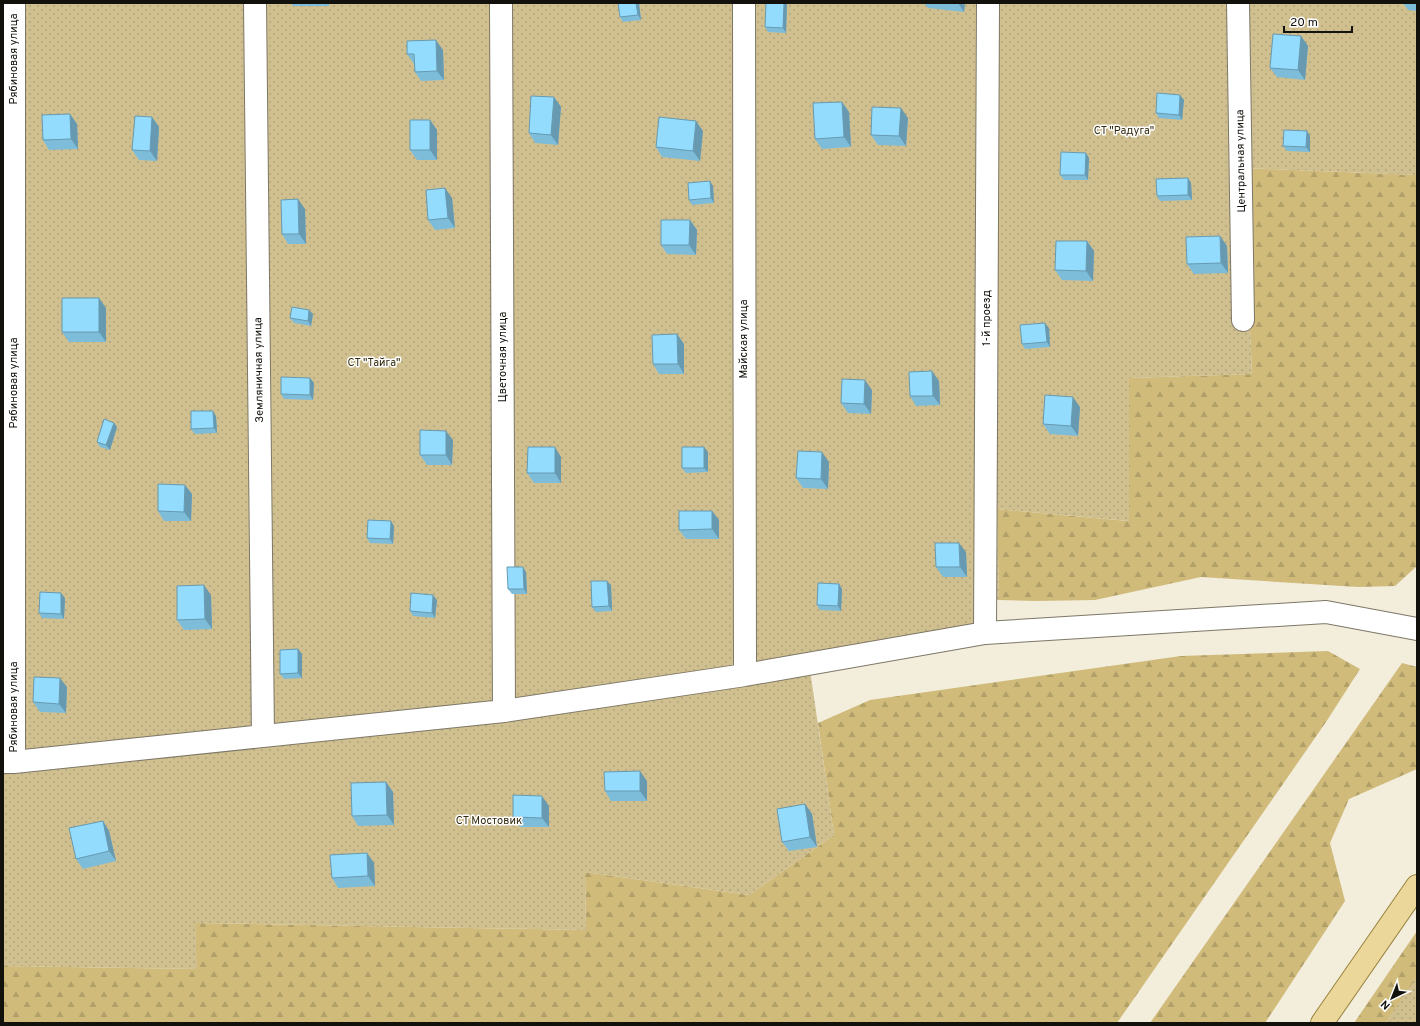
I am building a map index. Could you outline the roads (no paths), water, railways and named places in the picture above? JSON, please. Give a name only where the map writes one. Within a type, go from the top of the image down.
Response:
[{"type":"main road","points":[[1322,1023],[1417,886]]},
{"type":"street","name":"Рябиновая улица","points":[[7,766],[14,3]]},
{"type":"street","name":"Земляничная улица","points":[[254,3],[263,736]]},
{"type":"street","name":"Цветочная улица","points":[[501,3],[504,711]]},
{"type":"street","name":"Майская улица","points":[[744,3],[745,675]]},
{"type":"street","name":"1-й проезд","points":[[985,632],[988,3]]},
{"type":"street","name":"Центральная улица","points":[[1238,3],[1244,320]]},
{"type":"street","points":[[7,766],[263,736],[504,711],[745,675],[985,632],[1326,612],[1417,629]]},
{"type":"park label","name":"СТ \"Радуга\"","points":[[1124,131]]},
{"type":"park label","name":"СТ \"Тайга\"","points":[[374,363]]},
{"type":"park label","name":"СТ Мостовик","points":[[489,821]]}]
